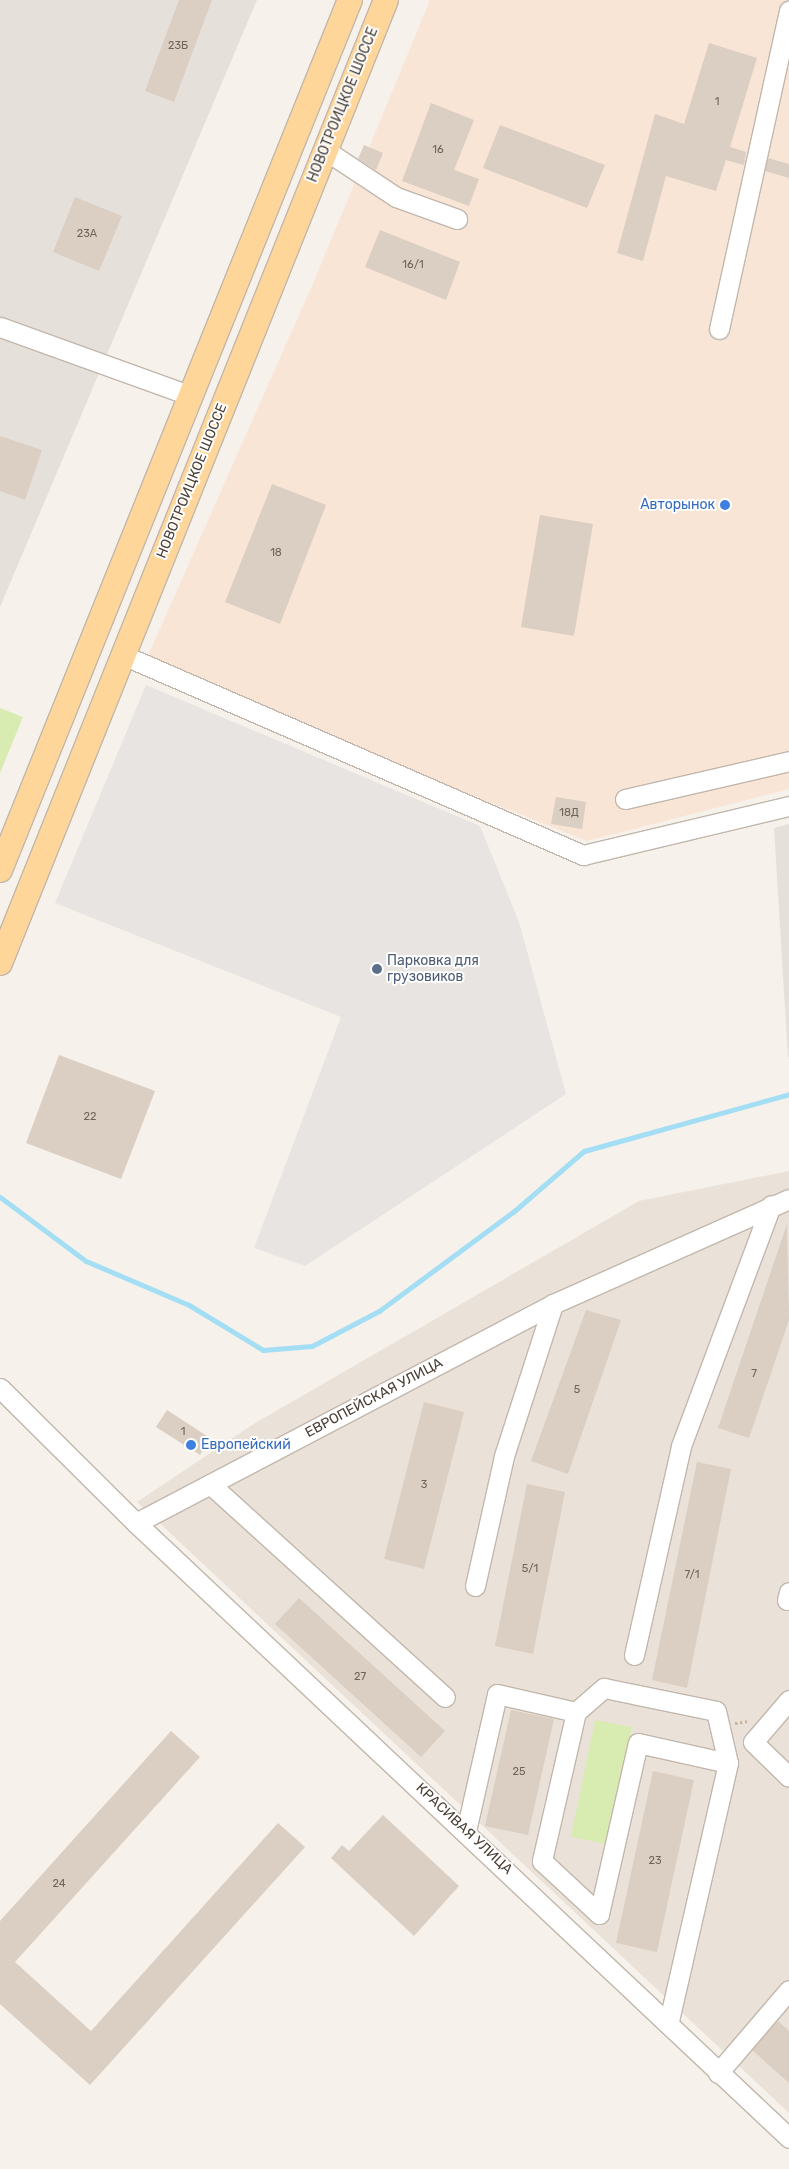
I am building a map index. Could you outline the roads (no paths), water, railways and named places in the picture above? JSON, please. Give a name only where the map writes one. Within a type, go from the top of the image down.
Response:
[{"type":"main road","points":[[0,870],[350,0]]},
{"type":"main road","name":"НОВОТРОИЦКОЕ ШОССЕ","points":[[0,962],[386,0]]},
{"type":"street","points":[[719,329],[789,11]]},
{"type":"street","points":[[325,150],[396,197],[457,219]]},
{"type":"street","points":[[0,327],[192,396]]},
{"type":"street","points":[[123,655],[583,855],[789,806]]},
{"type":"street","points":[[626,799],[789,760]]},
{"type":"street","name":"ЕВРОПЕЙСКАЯ УЛИЦА","points":[[136,1523],[553,1304],[771,1205],[789,1199]]},
{"type":"street","points":[[634,1656],[681,1446],[771,1205]]},
{"type":"street","points":[[475,1586],[504,1456],[553,1304]]},
{"type":"street","points":[[0,1388],[136,1523]]},
{"type":"street","points":[[210,1484],[445,1697]]},
{"type":"street","name":"КРАСИВАЯ УЛИЦА","points":[[136,1523],[669,2021],[718,2073],[789,2138]]},
{"type":"street","points":[[669,2021],[728,1763],[716,1711],[604,1688],[576,1712],[542,1861],[599,1914],[638,1743],[728,1763]]},
{"type":"street","points":[[466,1831],[497,1694],[576,1712]]},
{"type":"street","points":[[789,1700],[752,1742],[789,1777]]},
{"type":"street","points":[[718,2073],[789,1990]]},
{"type":"waterway","points":[[0,1197],[86,1261],[189,1305],[263,1350],[312,1346],[379,1311],[513,1212],[584,1151],[789,1094]]},
{"type":"place","name":"Авторынок","points":[[725,505]]},
{"type":"place","name":"Парковка для грузовиков","points":[[377,969]]},
{"type":"place","name":"Европейский","points":[[191,1445]]}]
